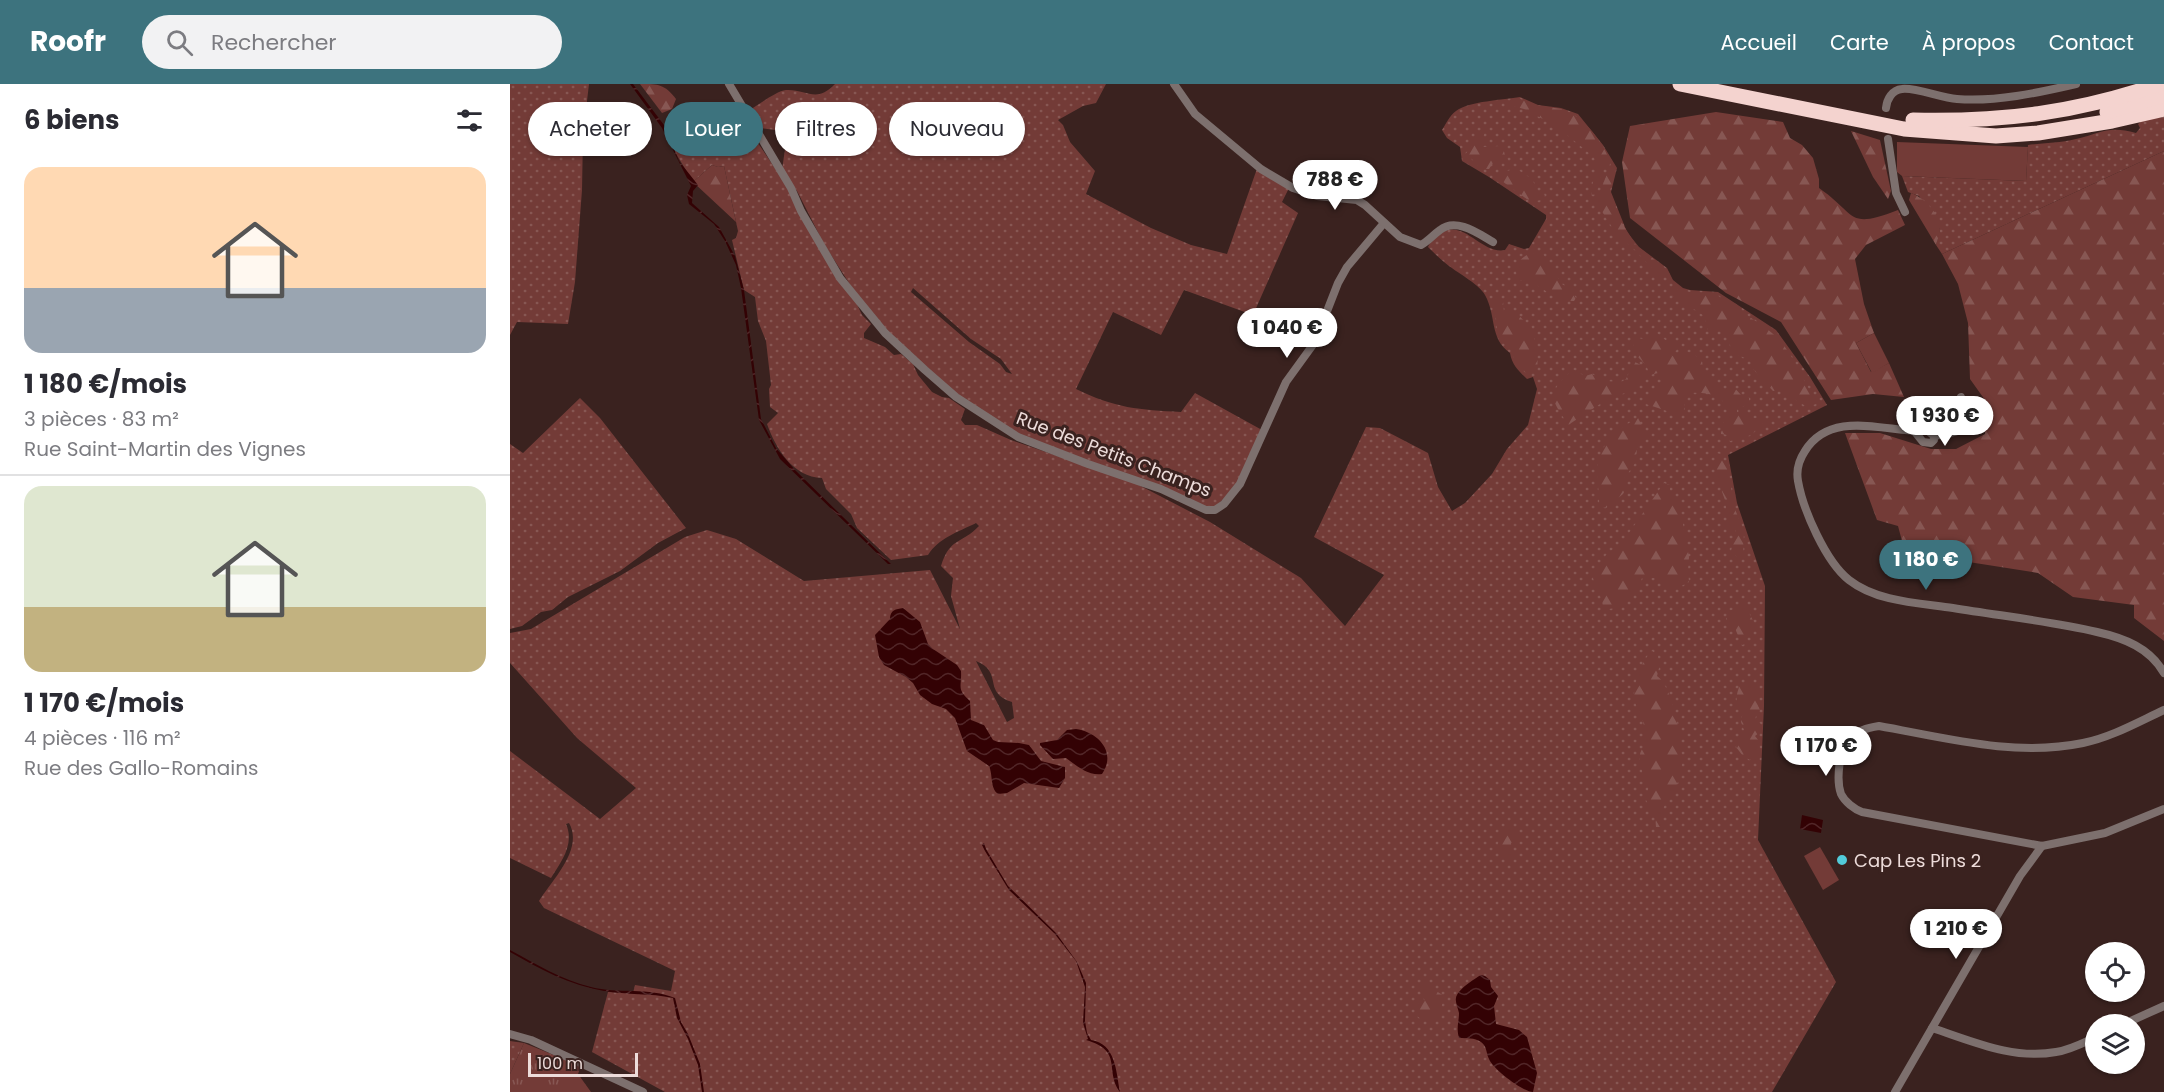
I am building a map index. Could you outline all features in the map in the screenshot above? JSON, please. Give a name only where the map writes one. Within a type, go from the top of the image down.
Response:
[{"type":"highway","points":[[1680,84],[1904,129],[1996,136],[2038,133],[2112,122],[2164,109]]},
{"type":"highway","points":[[1843,117],[1951,121],[1993,120],[2078,108],[2160,84]]},
{"type":"highway","points":[[1953,132],[2058,123],[2123,108],[2164,95]]},
{"type":"street","name":"Rue des Petits Champs","points":[[729,84],[791,188],[840,278],[885,333],[925,370],[957,397],[1018,437],[1161,489],[1206,510],[1215,510],[1224,504],[1240,484],[1286,382],[1314,342],[1338,283],[1347,267],[1384,224]]},
{"type":"street","points":[[1174,84],[1195,114],[1262,169],[1293,188],[1317,196],[1357,200],[1400,237],[1415,244],[1421,245],[1441,228],[1451,224],[1462,226],[1493,242]]},
{"type":"street","points":[[1886,108],[1889,97],[1899,89],[1942,97],[1977,99],[2022,95],[2076,84]]},
{"type":"street","points":[[1888,139],[1896,193],[1905,212]]},
{"type":"street","points":[[1960,398],[1966,416],[1965,427],[1961,431],[1934,436],[1931,443],[1927,444],[1919,438],[1916,432],[1852,425],[1825,432],[1808,446],[1799,463],[1797,478],[1822,548],[1834,566],[1850,581],[1870,594],[2114,635],[2129,641],[2157,661],[2164,674]]},
{"type":"street","points":[[2164,710],[2113,734],[2084,743],[2048,747],[2025,748],[1969,743],[1879,726],[1865,728],[1848,741],[1843,751],[1839,784],[1844,799],[1857,810],[1903,821],[2042,846],[2105,833],[2164,809]]},
{"type":"street","points":[[1895,1092],[2020,876],[2042,846]]},
{"type":"street","points":[[2145,1015],[2164,1006]]},
{"type":"street","points":[[1932,1028],[1993,1048],[2037,1055],[2066,1050],[2085,1042]]},
{"type":"street","points":[[510,1034],[531,1040],[643,1092]]},
{"type":"green space","points":[[510,84],[589,84],[587,102],[528,102],[528,156],[583,156],[575,282],[568,324],[517,322],[510,335]]},
{"type":"green space","points":[[640,84],[657,85],[668,90],[676,99],[675,102],[664,102],[664,112],[662,113]]},
{"type":"green space","points":[[835,84],[1106,84],[1096,103],[1083,106],[1058,120],[1063,125],[1070,142],[1095,171],[1086,194],[1151,228],[1191,245],[1227,254],[1259,163],[1289,188],[1282,202],[1298,213],[1253,315],[1184,290],[1161,335],[1113,312],[1076,389],[1127,407],[1181,412],[1195,393],[1262,430],[1236,487],[1214,508],[1206,507],[1021,436],[954,392],[887,331],[851,286],[824,244],[797,191],[782,170],[784,156],[877,156],[877,102],[775,102],[775,130],[763,128],[762,102],[772,96],[786,90],[811,94],[822,93]],"holes":[[[913,288],[971,339],[1001,359],[1012,374],[1006,372],[1000,364],[969,342],[911,292]]]},
{"type":"green space","points":[[1520,97],[1538,105],[1561,108],[1578,114],[1603,145],[1617,168],[1611,192],[1627,232],[1639,247],[1667,268],[1673,280],[1683,288],[1718,292],[1776,330],[1827,405],[1728,455],[1737,503],[1765,586],[1764,706],[1758,840],[1836,982],[1772,1092],[665,1092],[592,1052],[608,992],[633,993],[635,985],[671,991],[675,971],[544,908],[539,901],[570,854],[573,833],[569,823],[566,824],[568,846],[551,878],[510,858],[510,751],[600,819],[636,788],[577,738],[510,663],[510,633],[531,629],[685,537],[707,530],[736,539],[804,581],[930,570],[960,629],[951,596],[953,578],[941,566],[952,545],[979,526],[976,523],[949,536],[928,555],[891,560],[857,528],[851,514],[826,489],[822,478],[802,473],[787,460],[775,443],[767,424],[778,413],[770,407],[769,389],[771,385],[766,341],[758,321],[755,297],[744,290],[732,240],[736,238],[738,231],[724,166],[712,165],[693,182],[677,156],[763,156],[763,151],[787,186],[862,315],[871,324],[864,333],[864,338],[885,347],[894,355],[901,354],[913,364],[918,375],[932,392],[949,398],[965,409],[961,420],[965,425],[977,425],[1011,440],[1133,482],[1210,522],[1301,578],[1345,626],[1384,575],[1314,537],[1366,427],[1380,428],[1428,453],[1438,487],[1452,511],[1465,503],[1492,474],[1507,449],[1528,425],[1537,389],[1533,377],[1527,379],[1521,373],[1510,353],[1499,341],[1489,303],[1482,291],[1446,264],[1428,247],[1437,236],[1446,230],[1455,230],[1496,250],[1505,250],[1509,244],[1524,249],[1529,248],[1546,219],[1546,215],[1462,161],[1460,147],[1447,138],[1442,130],[1456,111],[1478,103]],"holes":[[[976,661],[989,671],[998,693],[1012,702],[1014,718],[1007,722]]]},
{"type":"green space","points":[[1519,98],[1569,112],[1583,122],[1596,136],[1609,159],[1604,167],[1596,194],[1592,195],[1591,190],[1597,166],[1594,157],[1556,126],[1524,109],[1505,104]]},
{"type":"green space","points":[[1716,112],[1783,122],[1790,138],[1802,145],[1813,158],[1819,188],[1854,217],[1869,219],[1898,210],[1905,225],[1866,245],[1855,259],[1864,304],[1874,333],[1856,343],[1871,372],[1889,363],[1904,397],[1873,394],[1831,400],[1781,322],[1726,293],[1630,218],[1622,162],[1630,126]]},
{"type":"green space","points":[[2164,117],[2164,151],[1942,254],[1936,245],[1940,229],[1919,196],[1908,192],[1902,176],[2026,181],[2028,145],[2070,140],[2112,130],[2136,133],[2140,128],[2138,124],[2144,119]]},
{"type":"green space","points":[[1487,126],[1482,140],[1483,147],[1500,146],[1508,160],[1493,163],[1489,169],[1480,169],[1471,158],[1464,156]]},
{"type":"green space","points":[[1851,131],[1880,140],[1891,191],[1888,199],[1873,177]]},
{"type":"green space","points":[[1897,142],[2028,147],[2026,181],[1902,176],[1897,172]]},
{"type":"green space","points":[[2164,151],[2164,641],[2134,618],[2134,605],[2073,597],[2038,573],[1905,552],[1898,526],[1877,520],[1845,433],[1880,433],[1931,449],[1956,449],[1985,434],[1985,400],[1970,379],[1968,323],[1958,284],[1942,254]]},
{"type":"green space","points":[[1612,161],[1616,168],[1610,191],[1620,220],[1636,245],[1665,268],[1666,275],[1662,277],[1617,235],[1596,202]]},
{"type":"green space","points":[[712,165],[724,166],[736,222],[693,182]]},
{"type":"green space","points":[[1515,168],[1532,179],[1538,191],[1545,195],[1541,200],[1531,202],[1495,176]]},
{"type":"green space","points":[[1911,193],[1926,203],[1935,213],[1940,230],[1936,245],[1909,200]]},
{"type":"green space","points":[[1532,253],[1543,254],[1562,284],[1571,290],[1576,298],[1574,301],[1559,298],[1532,283],[1519,280],[1516,271],[1518,264],[1520,260]]},
{"type":"green space","points":[[1667,287],[1699,294],[1717,295],[1766,328],[1779,339],[1790,354],[1819,403],[1807,407],[1780,390],[1773,391],[1753,369],[1750,360],[1733,351],[1723,331],[1708,330],[1704,316],[1673,297]]},
{"type":"green space","points":[[1499,298],[1503,301],[1504,312],[1516,313],[1532,328],[1537,370],[1528,375],[1515,364],[1512,351],[1498,337],[1494,307],[1495,299]]},
{"type":"green space","points":[[1654,332],[1673,343],[1677,350],[1669,354],[1672,356],[1688,352],[1696,355],[1711,383],[1727,390],[1732,385],[1741,395],[1749,398],[1749,404],[1737,409],[1737,412],[1752,418],[1765,419],[1765,421],[1749,436],[1730,441],[1728,435],[1721,434],[1721,428],[1733,409],[1713,396],[1689,393],[1684,397],[1685,413],[1681,415],[1674,412],[1672,407],[1667,411],[1646,404],[1649,396],[1664,382],[1662,372],[1650,375],[1646,365],[1636,355],[1632,340],[1639,338],[1649,341],[1649,333]]},
{"type":"green space","points":[[1874,333],[1889,363],[1872,373],[1856,343]]},
{"type":"green space","points":[[1633,361],[1643,366],[1646,372],[1637,385],[1597,406],[1568,425],[1556,406],[1554,398],[1556,388],[1562,379],[1574,370],[1585,376],[1592,374],[1605,381],[1621,382],[1626,379]]},
{"type":"green space","points":[[580,398],[600,418],[686,528],[658,543],[620,571],[568,597],[552,610],[541,612],[522,626],[510,629],[510,444],[523,453]]},
{"type":"green space","points":[[1638,418],[1645,432],[1637,449],[1635,463],[1624,479],[1628,485],[1623,494],[1606,508],[1599,506],[1597,472],[1601,453],[1615,433]]},
{"type":"green space","points":[[1716,453],[1721,454],[1728,468],[1734,507],[1744,531],[1743,558],[1737,557],[1731,551],[1736,530],[1734,527],[1729,527],[1725,500],[1716,475]]},
{"type":"green space","points":[[1664,483],[1670,485],[1670,496],[1679,502],[1689,557],[1689,582],[1674,590],[1660,578],[1642,578],[1633,596],[1623,605],[1603,609],[1602,600],[1593,578],[1606,555],[1624,540]]},
{"type":"green space","points":[[1749,607],[1750,615],[1756,626],[1751,634],[1746,634],[1748,643],[1742,645],[1734,626],[1729,625],[1726,619],[1728,611]]},
{"type":"green space","points":[[1652,651],[1658,656],[1657,676],[1663,682],[1673,706],[1680,736],[1682,763],[1680,777],[1662,811],[1664,827],[1656,827],[1655,813],[1646,800],[1649,785],[1643,781],[1640,760],[1644,725],[1634,696],[1638,675]]},
{"type":"green space","points":[[1747,682],[1759,691],[1755,697],[1760,710],[1755,720],[1761,724],[1760,732],[1755,736],[1759,741],[1760,751],[1750,760],[1743,756],[1736,747],[1738,737],[1744,730],[1741,722],[1743,711],[1738,705],[1737,695],[1740,685]]},
{"type":"green space","points":[[1510,828],[1518,834],[1518,838],[1511,843],[1512,857],[1503,857],[1497,850],[1500,834]]},
{"type":"green space","points":[[1820,847],[1839,880],[1823,890],[1804,856]]},
{"type":"green space","points":[[1422,985],[1427,985],[1444,996],[1439,1018],[1433,1021],[1421,1019],[1416,1015],[1416,1004],[1425,1001],[1420,989]]},
{"type":"green space","points":[[510,1041],[524,1043],[510,1074]]},
{"type":"green space","points":[[524,1043],[581,1066],[578,1074],[591,1092],[510,1092],[510,1074]]},
{"type":"water","points":[[630,84],[633,84],[647,102],[643,102]]},
{"type":"water","points":[[652,109],[664,125],[664,132],[652,114]]},
{"type":"water","points":[[676,156],[698,185],[693,191],[692,203],[719,227],[735,256],[744,290],[761,419],[776,448],[795,470],[891,564],[888,564],[780,459],[759,420],[736,265],[714,224],[689,204],[687,195],[691,186]]},
{"type":"water","points":[[903,608],[920,622],[928,644],[957,665],[961,671],[961,688],[970,701],[971,720],[984,725],[993,740],[1029,745],[1041,761],[1065,767],[1065,778],[1059,788],[1024,783],[1007,793],[998,794],[994,788],[989,766],[967,751],[955,718],[946,709],[932,704],[920,695],[913,683],[906,677],[884,665],[879,657],[875,635],[890,619],[892,612]]},
{"type":"water","points":[[1076,729],[1091,734],[1103,744],[1107,758],[1102,774],[1087,772],[1066,758],[1053,759],[1040,745],[1040,743],[1057,740],[1067,730]]},
{"type":"water","points":[[1802,815],[1823,820],[1821,833],[1800,829]]},
{"type":"water","points":[[984,843],[1008,886],[1056,933],[1077,962],[1086,983],[1087,1033],[1091,1040],[1106,1047],[1110,1053],[1116,1067],[1120,1092],[1113,1076],[1109,1055],[1098,1044],[1086,1040],[1088,1039],[1083,1023],[1085,987],[1076,961],[1054,933],[1009,890],[985,851],[982,845]]},
{"type":"water","points":[[510,950],[549,971],[580,984],[601,989],[655,993],[675,998],[681,1022],[700,1064],[704,1092],[702,1092],[698,1065],[677,1018],[673,998],[613,992],[579,985],[544,970]]},
{"type":"water","points":[[1481,975],[1490,980],[1491,987],[1498,996],[1494,1006],[1496,1024],[1519,1030],[1527,1037],[1537,1073],[1533,1092],[1502,1074],[1489,1059],[1481,1042],[1459,1038],[1457,995],[1466,985]]},
{"type":"place","name":"Cap Les Pins 2","points":[[1842,860]]}]
